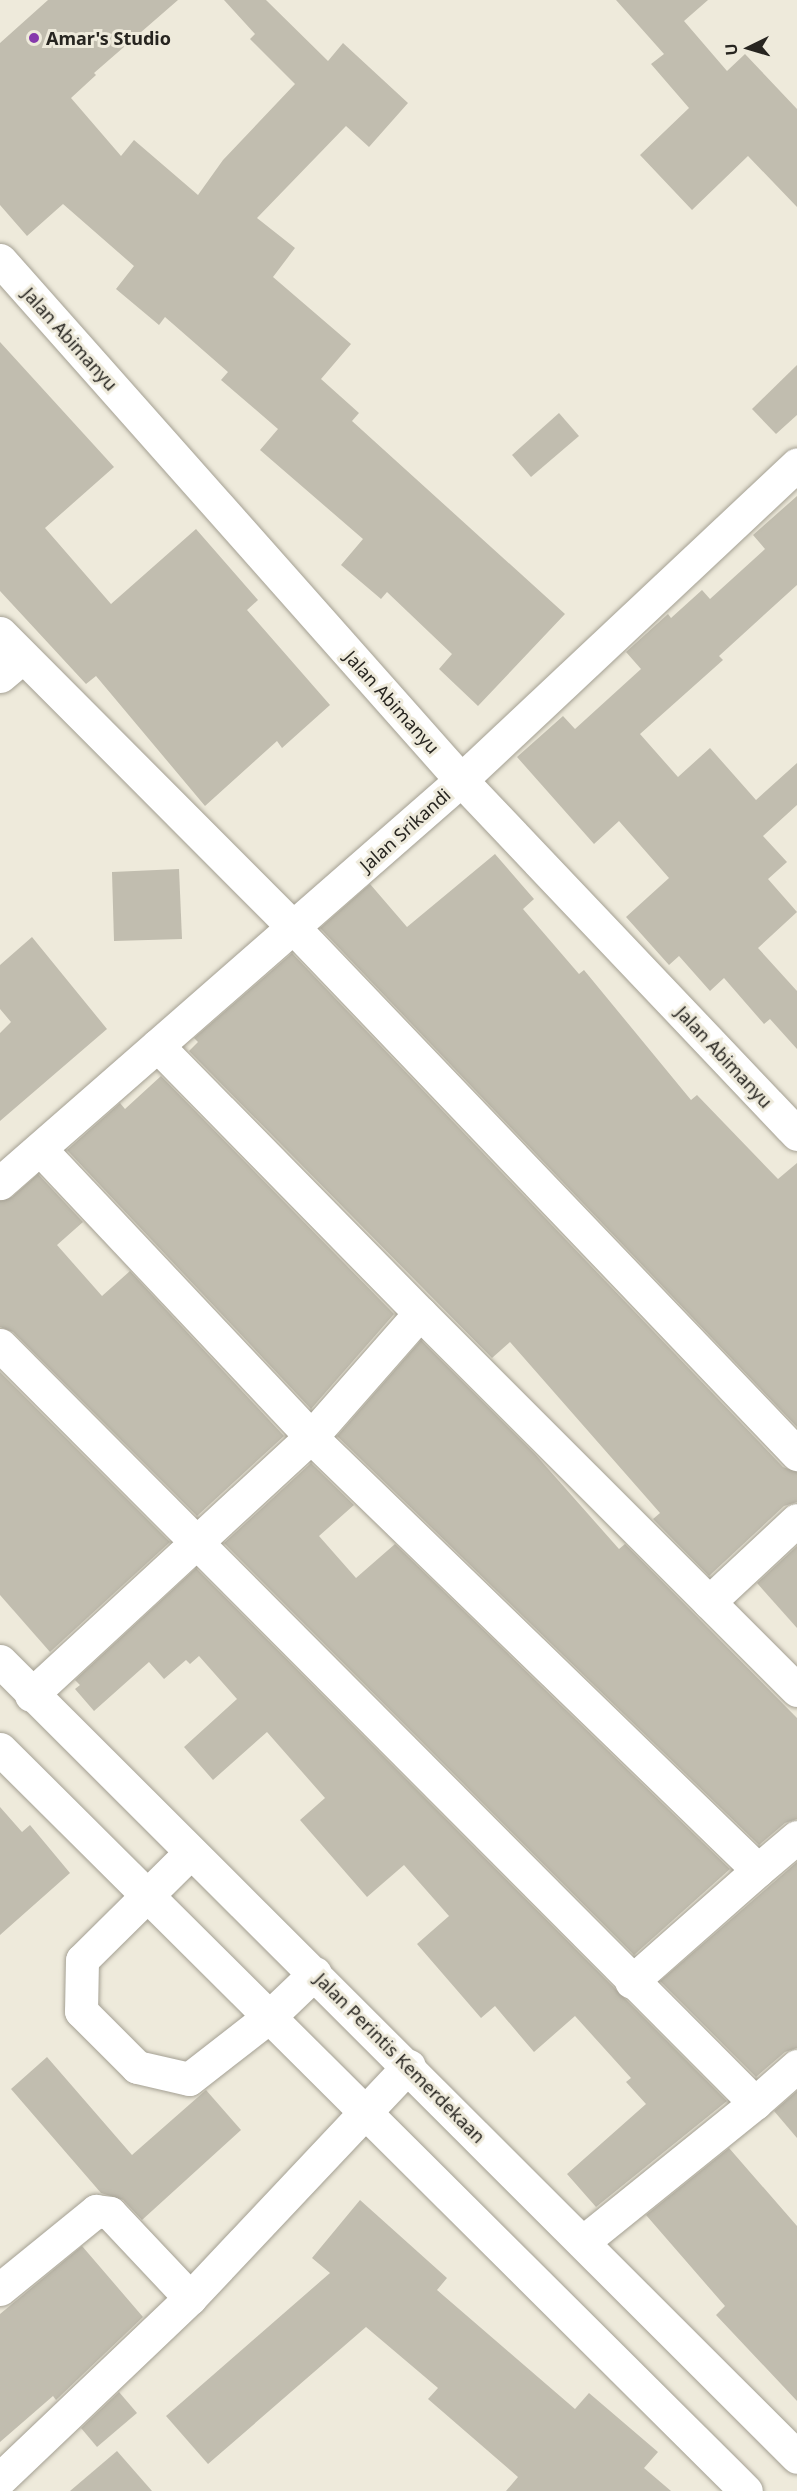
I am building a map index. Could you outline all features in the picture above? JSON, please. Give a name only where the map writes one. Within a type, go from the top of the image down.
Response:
[{"type":"street","name":"Jalan Abimanyu","points":[[0,260],[461,780],[797,1134]]},
{"type":"street","name":"Jalan Srikandi","points":[[0,1183],[41,1150],[157,1045],[294,928],[461,780],[797,464]]},
{"type":"street","points":[[0,633],[11,666],[294,928],[797,1454]]},
{"type":"street","points":[[157,1045],[420,1313],[797,1690]]},
{"type":"street","points":[[41,1150],[311,1437],[758,1870]]},
{"type":"street","points":[[31,1695],[199,1544],[311,1437],[420,1313]]},
{"type":"street","points":[[0,1345],[631,1982],[755,2103]]},
{"type":"street","points":[[709,1602],[797,1520]]},
{"type":"street","name":"Jalan Perintis Kemerdekaan","points":[[0,1661],[31,1695],[584,2241],[797,2457]]},
{"type":"street","points":[[0,1749],[270,2016],[364,2113],[542,2284],[746,2491]]},
{"type":"street","points":[[631,1982],[797,1837]]},
{"type":"street","points":[[191,1852],[82,1960],[81,2011],[137,2067],[189,2079],[270,2016],[315,1973]]},
{"type":"street","points":[[0,2479],[190,2298],[408,2066]]},
{"type":"street","points":[[584,2241],[755,2103],[797,2066]]},
{"type":"street","points":[[0,2289],[96,2211],[110,2213],[190,2298]]},
{"type":"building","points":[[48,0],[178,0],[94,73],[96,75],[71,98],[121,156],[134,140],[198,195],[223,160],[295,84],[250,39],[255,34],[224,0],[266,0],[328,61],[343,43],[408,103],[369,147],[346,126],[257,218],[295,248],[273,277],[351,344],[321,379],[359,413],[352,421],[565,614],[478,706],[439,669],[452,654],[387,592],[381,599],[341,565],[363,539],[260,450],[278,429],[221,380],[228,372],[165,317],[159,325],[116,289],[134,266],[63,204],[27,236],[0,205],[0,43]]},
{"type":"building","points":[[616,0],[708,0],[684,21],[727,71],[745,54],[797,109],[797,207],[748,156],[692,210],[640,155],[689,108],[651,64],[664,54]]},
{"type":"building","points":[[0,342],[114,467],[45,528],[111,604],[196,529],[258,600],[247,610],[330,705],[282,748],[277,741],[205,806],[96,676],[86,684],[0,591]]},
{"type":"building","points":[[797,365],[797,415],[776,434],[752,409]]},
{"type":"building","points":[[559,413],[579,436],[531,477],[512,455]]},
{"type":"building","points":[[797,496],[797,585],[719,656],[723,660],[640,734],[678,777],[710,748],[756,800],[797,763],[797,805],[763,836],[787,862],[768,879],[797,912],[758,948],[797,991],[797,1049],[770,1019],[764,1024],[724,978],[710,991],[679,956],[669,965],[626,917],[669,878],[619,821],[594,844],[517,757],[563,716],[575,729],[641,669],[626,652],[668,614],[671,618],[702,590],[710,599],[765,549],[753,535]]},
{"type":"building","points":[[495,854],[534,899],[523,909],[579,974],[584,970],[691,1100],[697,1095],[778,1179],[797,1163],[797,1427],[320,928],[370,884],[407,927]]},
{"type":"building","points":[[179,869],[182,939],[114,941],[112,872]]},
{"type":"building","points":[[32,937],[107,1029],[0,1121],[0,1033],[11,1022],[0,1009],[0,965]]},
{"type":"building","points":[[292,953],[783,1467],[797,1472],[797,1502],[784,1506],[709,1576],[653,1519],[660,1513],[510,1342],[492,1358],[189,1051],[198,1042],[194,1038]]},
{"type":"building","points":[[161,1076],[394,1314],[311,1409],[67,1150],[120,1103],[125,1109]]},
{"type":"building","points":[[38,1174],[83,1222],[57,1245],[102,1296],[130,1271],[284,1436],[197,1516],[13,1332],[0,1327],[0,1201],[12,1197]]},
{"type":"building","points":[[421,1340],[535,1454],[619,1549],[625,1544],[797,1718],[797,1819],[785,1823],[759,1845],[337,1436]]},
{"type":"building","points":[[0,1372],[170,1542],[50,1652],[0,1595]]},
{"type":"building","points":[[311,1463],[354,1505],[319,1536],[356,1578],[395,1544],[730,1869],[634,1955],[224,1543]]},
{"type":"building","points":[[797,1546],[797,1628],[757,1583]]},
{"type":"building","points":[[196,1568],[727,2101],[596,2207],[567,2174],[646,2104],[626,2082],[631,2078],[575,2016],[534,2052],[495,2006],[481,2018],[417,1944],[449,1916],[404,1865],[367,1897],[300,1820],[325,1798],[267,1732],[213,1780],[184,1747],[237,1699],[199,1656],[190,1664],[186,1660],[164,1679],[149,1662],[94,1711],[75,1689],[80,1685],[75,1680]]},
{"type":"building","points":[[0,1807],[22,1832],[30,1825],[70,1873],[0,1935]]},
{"type":"building","points":[[797,1862],[797,2048],[785,2052],[756,2077],[660,1981]]},
{"type":"building","points":[[47,2057],[132,2155],[206,2090],[241,2130],[142,2220],[123,2200],[101,2193],[11,2089]]},
{"type":"building","points":[[797,2091],[797,2138],[774,2111]]},
{"type":"building","points":[[729,2148],[797,2226],[797,2401],[716,2315],[725,2306],[646,2215]]},
{"type":"building","points":[[360,2200],[447,2278],[437,2290],[575,2409],[589,2393],[658,2452],[644,2468],[671,2491],[506,2491],[518,2477],[428,2399],[438,2388],[366,2327],[208,2464],[166,2416],[330,2273],[312,2258]]},
{"type":"building","points":[[82,2246],[143,2317],[56,2400],[53,2396],[0,2442],[0,2314]]},
{"type":"building","points":[[119,2392],[137,2413],[97,2447],[81,2428]]},
{"type":"building","points":[[117,2451],[152,2491],[70,2491]]},
{"type":"place","name":"Amar's Studio","points":[[34,38]]}]
